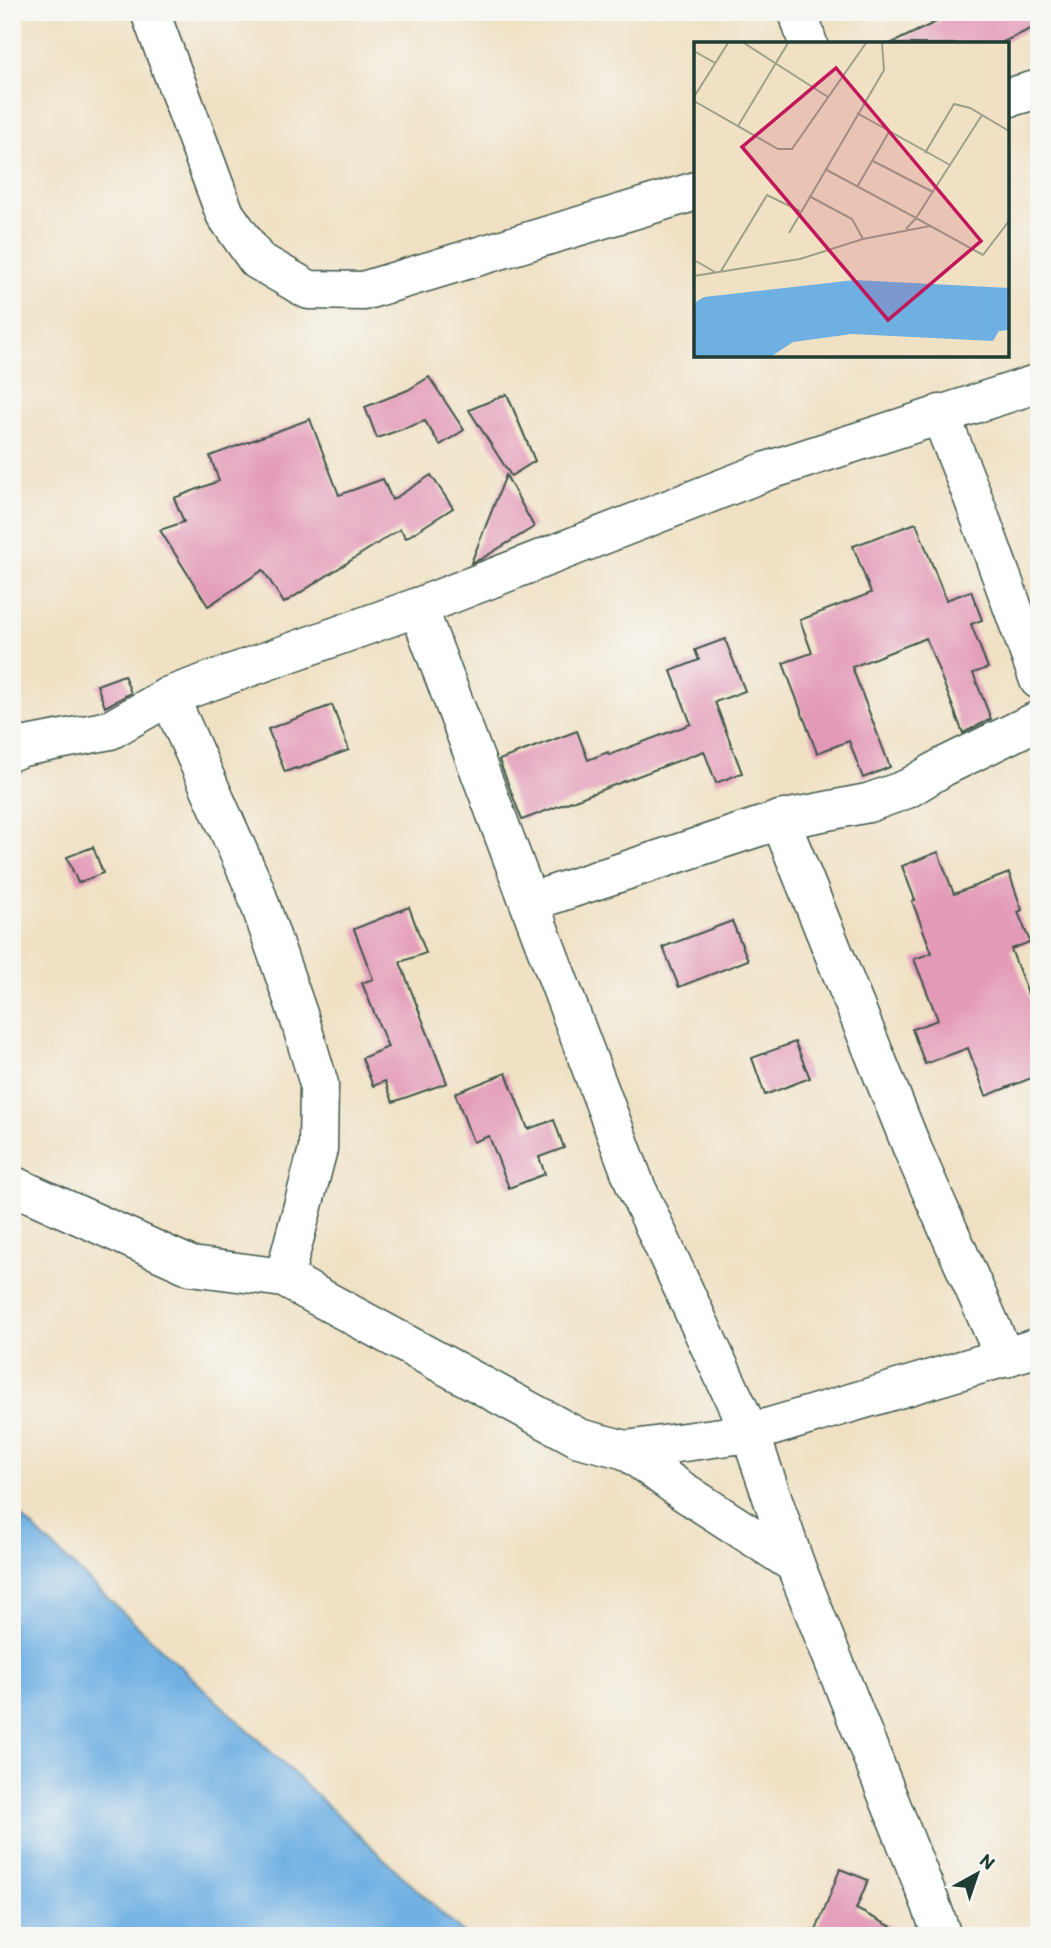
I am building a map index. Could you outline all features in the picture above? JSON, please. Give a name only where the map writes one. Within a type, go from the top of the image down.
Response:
[{"type":"street","points":[[150,12],[225,214],[257,260],[309,290],[363,291],[694,192]]},
{"type":"street","points":[[798,12],[807,42]]},
{"type":"street","points":[[1009,97],[1039,89]]},
{"type":"street","points":[[16,741],[110,730],[169,696],[418,607],[767,471],[1039,383]]},
{"type":"street","points":[[940,414],[1039,680]]},
{"type":"street","points":[[418,607],[636,1187],[750,1433],[795,1564],[942,1936]]},
{"type":"street","points":[[169,696],[254,887],[319,1084],[318,1149],[284,1278]]},
{"type":"street","points":[[530,902],[780,820],[868,803],[907,789],[943,767],[1039,720]]},
{"type":"street","points":[[626,1450],[750,1433],[1022,1352],[913,1150],[780,820]]},
{"type":"street","points":[[12,1185],[191,1266],[284,1278],[579,1438],[626,1450],[681,1490],[795,1564]]},
{"type":"water","points":[[12,1508],[466,1936],[12,1936]]},
{"type":"building","points":[[957,12],[1039,12],[1039,25],[1003,42],[894,42]]},
{"type":"building","points":[[429,377],[464,430],[440,445],[425,421],[377,438],[365,407],[408,390]]},
{"type":"building","points":[[507,394],[535,461],[511,476],[469,410]]},
{"type":"building","points":[[310,419],[339,495],[383,479],[392,500],[431,475],[453,508],[406,538],[400,529],[284,603],[263,570],[208,606],[160,530],[184,522],[174,498],[219,481],[210,456]]},
{"type":"building","points":[[506,475],[534,527],[471,563]]},
{"type":"building","points":[[916,523],[946,600],[971,591],[982,620],[971,624],[988,668],[973,673],[991,719],[963,733],[926,638],[852,667],[890,767],[863,778],[849,741],[817,753],[783,663],[812,653],[800,620],[871,593],[853,546]]},
{"type":"building","points":[[725,639],[745,691],[715,702],[742,773],[716,783],[704,751],[522,820],[499,760],[577,731],[588,760],[608,752],[609,755],[691,724],[671,671],[699,660],[695,650]]},
{"type":"building","points":[[124,675],[131,693],[105,707],[97,685]]},
{"type":"building","points":[[332,705],[349,750],[285,772],[268,729]]},
{"type":"building","points":[[93,847],[103,873],[78,883],[67,857]]},
{"type":"building","points":[[938,852],[954,894],[1009,873],[1022,910],[1018,912],[1030,942],[1011,949],[1039,1023],[1039,1075],[986,1096],[968,1048],[925,1064],[912,1029],[938,1020],[914,959],[932,953],[902,866]]},
{"type":"building","points":[[409,907],[426,953],[400,962],[447,1083],[393,1102],[385,1081],[373,1086],[362,1058],[388,1047],[362,983],[373,979],[354,929]]},
{"type":"building","points":[[732,921],[748,960],[679,987],[663,947]]},
{"type":"building","points":[[795,1042],[810,1078],[765,1095],[752,1058]]},
{"type":"building","points":[[506,1073],[528,1129],[554,1120],[564,1148],[539,1157],[545,1174],[509,1188],[489,1136],[473,1142],[455,1093]]},
{"type":"building","points":[[840,1869],[868,1880],[856,1909],[910,1936],[814,1936]]}]
